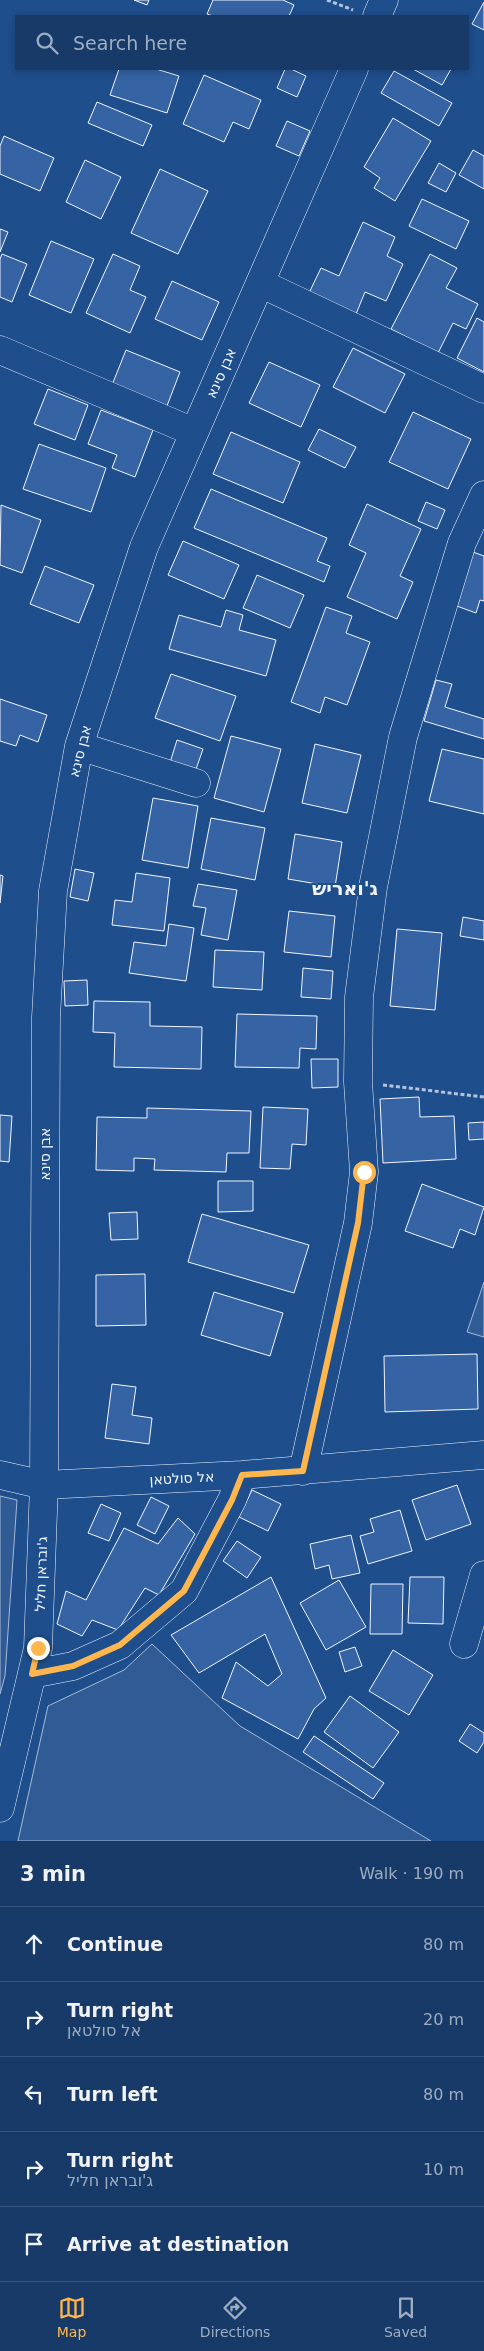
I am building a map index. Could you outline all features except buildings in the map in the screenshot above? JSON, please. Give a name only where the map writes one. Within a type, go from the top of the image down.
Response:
[{"type":"street","points":[[368,15],[384,0]]},
{"type":"street","name":"אבן סינא","points":[[44,1486],[46,1018],[53,891],[79,746],[144,547],[354,70]]},
{"type":"street","points":[[260,283],[484,389]]},
{"type":"street","points":[[0,350],[194,432]]},
{"type":"street","points":[[303,1471],[358,1223],[364,1172],[358,1082],[359,997],[369,915],[403,737],[462,544],[484,495]]},
{"type":"street","points":[[79,746],[196,783]]},
{"type":"street","name":"אל סולטאן","points":[[0,1475],[44,1486],[303,1471],[484,1455]]},
{"type":"street","points":[[32,1674],[73,1666],[120,1645],[184,1591],[232,1500],[242,1475]]},
{"type":"street","name":"ג'ובראן חליל","points":[[0,1808],[38,1648],[44,1486]]},
{"type":"street","points":[[464,1644],[484,1575]]},
{"type":"path","points":[[327,0],[368,15]]},
{"type":"path","points":[[358,1082],[484,1097]]},
{"type":"shaded area","points":[[484,1282],[484,1337],[467,1332]]},
{"type":"shaded area","points":[[0,1496],[17,1500],[5,1676],[0,1694]]},
{"type":"shaded area","points":[[152,1644],[240,1726],[431,1841],[18,1841],[48,1706],[124,1670]]},
{"type":"district","name":"ג'ואריש","points":[[345,888]]},
{"type":"route","points":[[38,1648],[32,1674],[73,1666],[120,1645],[184,1591],[232,1500],[242,1475],[303,1471],[358,1223],[364,1172]]}]
